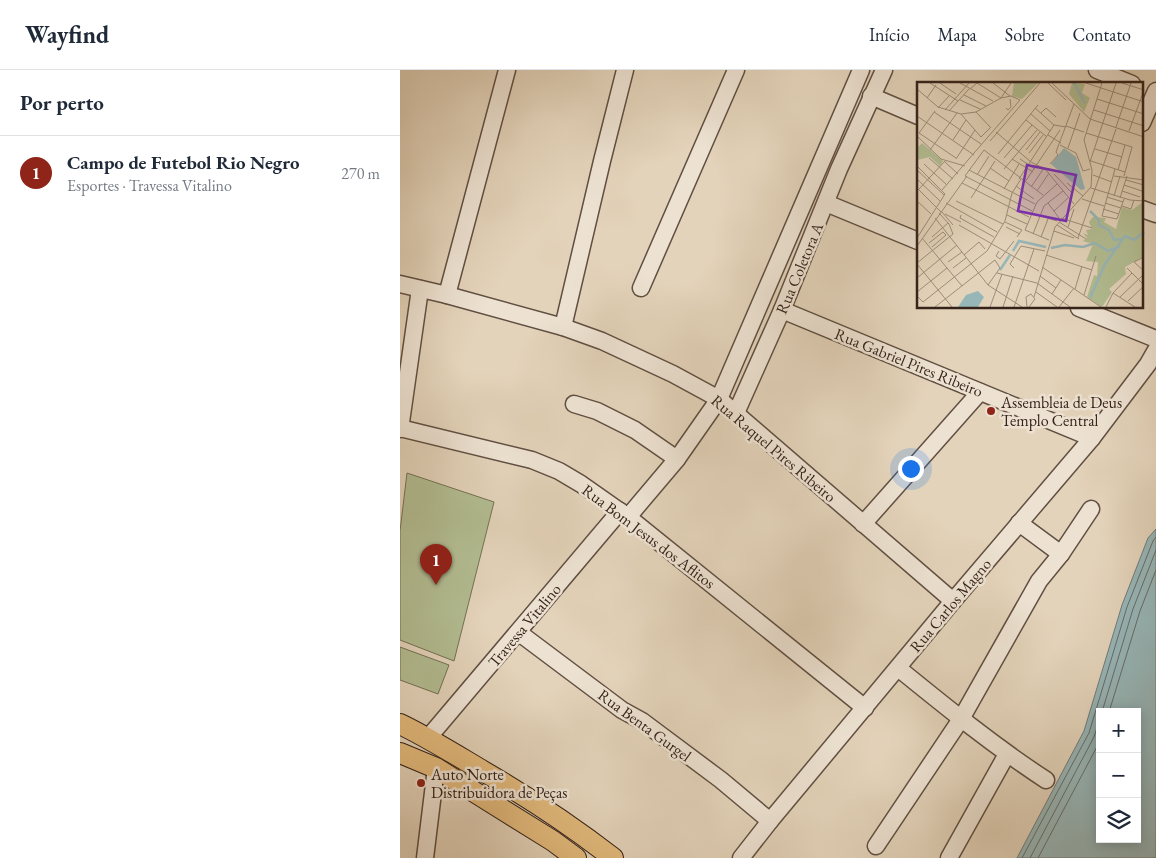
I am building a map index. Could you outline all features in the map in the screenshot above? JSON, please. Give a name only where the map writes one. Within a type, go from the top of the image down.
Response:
[{"type":"main road","points":[[400,724],[428,738],[515,790],[613,858]]},
{"type":"main road","points":[[400,753],[436,768],[545,836],[576,858]]},
{"type":"street","points":[[447,295],[507,70]]},
{"type":"street","points":[[564,327],[602,161],[626,70]]},
{"type":"street","points":[[641,288],[736,70]]},
{"type":"street","name":"Rua Coletora A","points":[[719,399],[861,70]]},
{"type":"street","name":"Rua Coletora A","points":[[736,413],[782,310],[860,121],[884,70]]},
{"type":"street","points":[[1097,74],[1125,82]]},
{"type":"street","points":[[1144,116],[1152,91]]},
{"type":"street","points":[[871,96],[917,116]]},
{"type":"street","points":[[841,114],[860,121]]},
{"type":"street","points":[[826,203],[917,241]]},
{"type":"street","points":[[1144,210],[1156,214]]},
{"type":"street","name":"Rua Raquel Pires Ribeiro","points":[[400,284],[564,327],[602,341],[673,374],[719,399],[953,601]]},
{"type":"street","points":[[400,429],[420,289]]},
{"type":"street","points":[[1081,309],[1156,339]]},
{"type":"street","name":"Rua Gabriel Pires Ribeiro","points":[[782,310],[1092,438]]},
{"type":"street","name":"Rua Carlos Magno","points":[[741,858],[953,601],[1092,438],[1148,364],[1156,350]]},
{"type":"street","points":[[863,524],[980,392]]},
{"type":"street","name":"Travessa Vitalino","points":[[428,738],[518,632],[624,514],[677,459],[719,399]]},
{"type":"street","points":[[574,404],[597,412],[635,430],[677,459]]},
{"type":"street","name":"Rua Bom Jesus dos Aflitos","points":[[400,429],[532,460],[560,471],[624,514],[865,708]]},
{"type":"street","points":[[876,846],[961,719],[1039,581],[1061,554],[1091,509]]},
{"type":"street","points":[[1019,524],[1061,554]]},
{"type":"street","name":"Rua Benta Gurgel","points":[[518,632],[622,710],[658,732],[721,780],[770,821]]},
{"type":"street","points":[[898,668],[1007,754],[1046,780]]},
{"type":"street","points":[[950,858],[1007,754]]},
{"type":"street","points":[[425,858],[436,768]]},
{"type":"green space","points":[[407,473],[494,502],[454,661],[400,640],[400,531]]},
{"type":"green space","points":[[400,647],[449,665],[438,694],[400,680]]},
{"type":"water","points":[[1156,529],[1156,858],[1017,858],[1084,731],[1122,605],[1148,538]]},
{"type":"place","name":"Assembleia de Deus Templo Central","points":[[991,411]]},
{"type":"place","name":"Campo de Futebol Rio Negro","points":[[436,585]]},
{"type":"place","name":"Auto Norte Distribuidora de Peças","points":[[421,783]]}]
